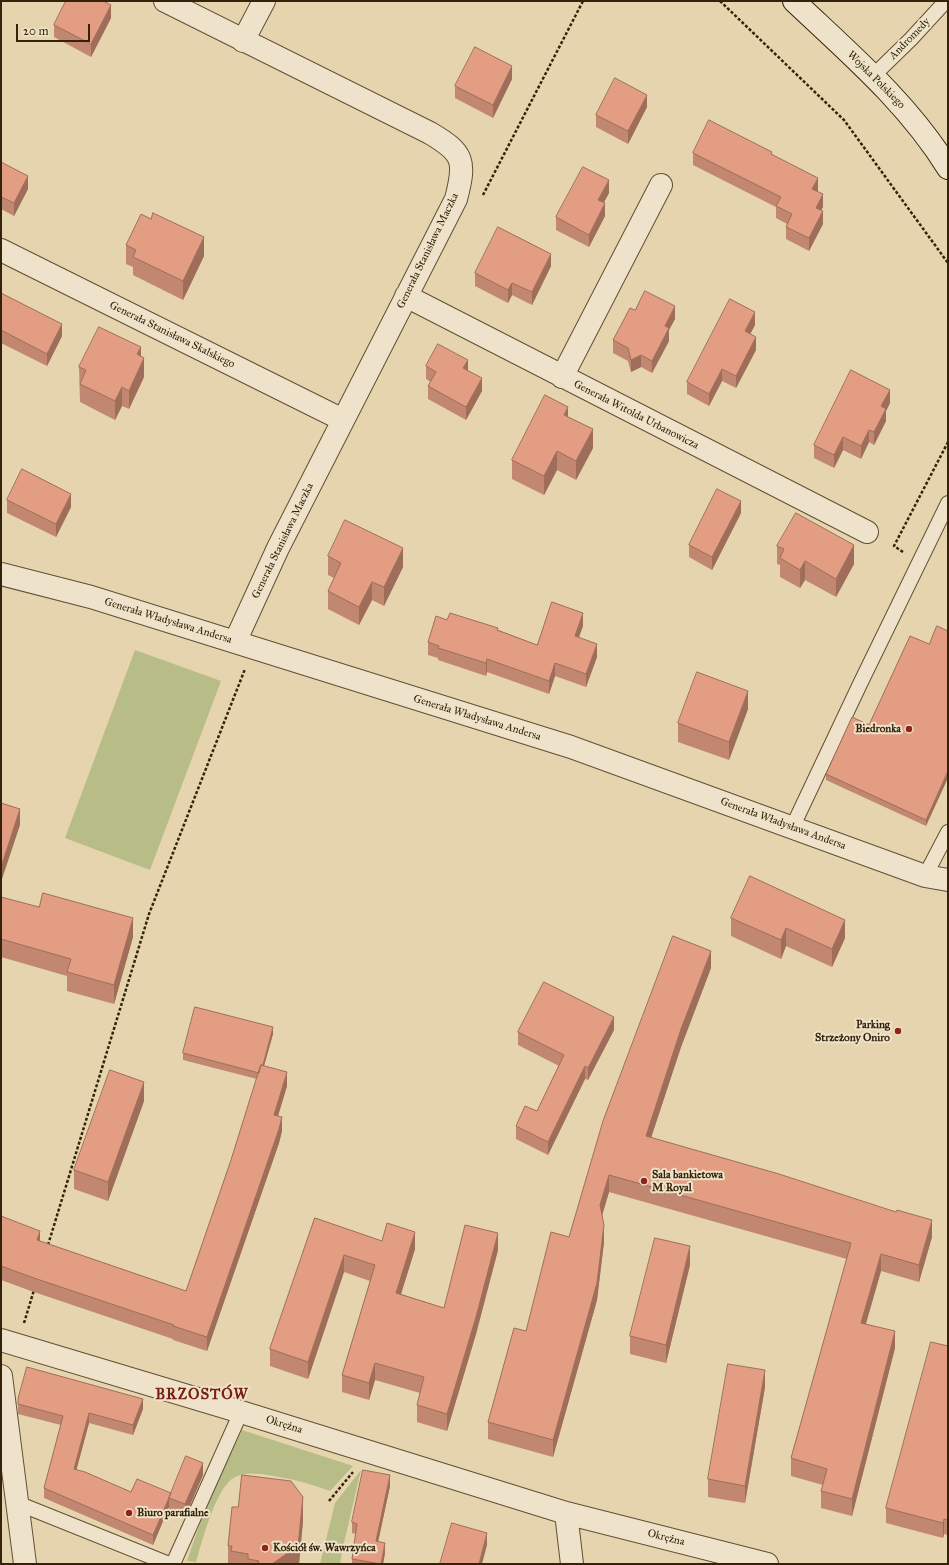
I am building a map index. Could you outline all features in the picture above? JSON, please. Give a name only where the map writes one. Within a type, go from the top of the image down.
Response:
[{"type":"street","name":"Generała Stanisława Maczka","points":[[165,1],[430,133],[447,143],[456,151],[461,163],[461,179],[456,199],[278,548],[235,642]]},
{"type":"street","points":[[243,41],[264,1]]},
{"type":"street","name":"Wojska Polskiego","points":[[794,1],[873,76],[910,115],[948,168]]},
{"type":"street","points":[[562,377],[661,185]]},
{"type":"street","name":"Generała Stanisława Skalskiego","points":[[1,250],[343,420]]},
{"type":"street","name":"Generała Witolda Urbanowicza","points":[[406,296],[867,532]]},
{"type":"street","name":"Generała Władysława Andersa","points":[[1,574],[91,597],[571,747],[925,876],[948,880]]},
{"type":"street","name":"Okrężna","points":[[9,1343],[241,1412],[566,1513],[767,1564]]},
{"type":"street","points":[[1,1376],[25,1564]]},
{"type":"street","points":[[566,1513],[572,1564]]},
{"type":"lane","name":"Andromedy","points":[[873,76],[911,39],[946,1]]},
{"type":"lane","points":[[792,828],[948,503]]},
{"type":"lane","points":[[925,876],[948,832]]},
{"type":"lane","points":[[173,1564],[241,1412]]},
{"type":"lane","points":[[18,1503],[169,1564]]},
{"type":"path","points":[[720,1],[844,120],[948,263]]},
{"type":"path","points":[[919,561],[894,546],[948,442]]},
{"type":"path","points":[[47,1247],[149,914],[248,663]]},
{"type":"path","points":[[9,1343],[36,1284]]},
{"type":"path","points":[[329,1500],[357,1468]]},
{"type":"green space","points":[[135,650],[221,681],[150,870],[65,838]]},
{"type":"green space","points":[[242,1430],[353,1466],[330,1491],[295,1480],[264,1474],[244,1474],[235,1477],[228,1482],[216,1503],[196,1562],[187,1561],[206,1506]]},
{"type":"green space","points":[[361,1470],[340,1564],[320,1564],[335,1503]]},
{"type":"building","points":[[66,1],[103,1],[111,5],[91,44],[54,25]]},
{"type":"building","points":[[475,47],[512,66],[493,105],[455,86]]},
{"type":"building","points":[[615,78],[647,95],[628,131],[596,115]]},
{"type":"building","points":[[709,120],[772,152],[771,154],[818,178],[812,189],[823,194],[816,208],[823,211],[809,238],[786,227],[792,214],[776,206],[781,197],[693,153]]},
{"type":"building","points":[[1,162],[28,176],[14,203],[1,197]]},
{"type":"building","points":[[583,167],[609,180],[598,200],[605,203],[589,235],[556,217]]},
{"type":"building","points":[[153,213],[204,237],[183,281],[133,257],[136,250],[126,245],[141,214],[151,219]]},
{"type":"building","points":[[498,227],[551,254],[532,292],[512,283],[508,290],[475,273]]},
{"type":"building","points":[[645,291],[675,306],[665,326],[669,328],[652,361],[641,355],[631,360],[628,348],[613,340],[630,308],[635,310]]},
{"type":"building","points":[[1,293],[62,324],[47,354],[1,330]]},
{"type":"building","points":[[730,299],[755,312],[745,331],[756,337],[736,376],[722,369],[709,394],[687,382]]},
{"type":"building","points":[[99,327],[141,347],[137,354],[144,358],[129,391],[122,387],[115,401],[80,384],[86,370],[79,367]]},
{"type":"building","points":[[438,344],[468,360],[463,368],[482,378],[466,407],[428,386],[436,372],[426,366]]},
{"type":"building","points":[[851,370],[890,390],[881,406],[886,409],[874,432],[869,430],[861,446],[843,437],[834,455],[814,445]]},
{"type":"building","points":[[545,395],[568,407],[564,415],[593,429],[576,461],[557,451],[544,476],[512,460]]},
{"type":"building","points":[[22,469],[71,494],[56,524],[7,500]]},
{"type":"building","points":[[717,489],[741,501],[712,557],[689,545]]},
{"type":"building","points":[[796,513],[854,545],[836,579],[805,561],[800,570],[780,558],[784,549],[777,546]]},
{"type":"building","points":[[345,520],[403,548],[384,587],[372,582],[359,607],[328,591],[341,563],[328,556]]},
{"type":"building","points":[[552,602],[583,613],[575,636],[597,644],[586,674],[555,663],[549,681],[487,659],[486,663],[438,648],[439,646],[428,642],[436,616],[447,620],[450,613],[498,628],[497,630],[537,645]]},
{"type":"building","name":"Biedronka","points":[[937,626],[948,631],[948,771],[926,820],[826,774],[852,717],[869,725],[910,636],[929,644]]},
{"type":"building","points":[[697,672],[748,691],[729,742],[678,723]]},
{"type":"building","points":[[1,803],[20,809],[1,867]]},
{"type":"building","points":[[750,876],[845,920],[832,949],[786,928],[781,940],[731,918]]},
{"type":"building","points":[[43,893],[133,918],[114,985],[67,972],[71,959],[1,939],[1,897],[39,907]]},
{"type":"building","points":[[673,936],[711,951],[681,1029],[646,1136],[779,1174],[896,1212],[897,1210],[932,1220],[919,1265],[881,1254],[861,1323],[895,1331],[852,1499],[821,1491],[827,1469],[791,1458],[851,1243],[609,1175],[600,1205],[604,1225],[597,1283],[553,1440],[488,1422],[514,1328],[526,1331],[551,1232],[569,1237],[603,1121]]},
{"type":"building","points":[[544,982],[614,1017],[588,1068],[585,1066],[548,1142],[516,1126],[525,1106],[537,1111],[564,1055],[518,1032]]},
{"type":"building","points":[[195,1007],[273,1027],[263,1065],[261,1065],[259,1073],[183,1053]]},
{"type":"building","points":[[261,1065],[287,1072],[274,1115],[282,1117],[207,1337],[1,1266],[1,1216],[40,1231],[37,1240],[186,1291],[231,1160]]},
{"type":"building","points":[[110,1070],[144,1082],[108,1182],[74,1170]]},
{"type":"building","points":[[315,1218],[382,1241],[387,1223],[415,1232],[396,1293],[444,1308],[465,1225],[498,1233],[476,1317],[447,1414],[417,1405],[424,1377],[375,1363],[369,1383],[342,1375],[375,1265],[344,1255],[308,1362],[270,1349]]},
{"type":"building","points":[[655,1238],[690,1246],[666,1345],[630,1336]]},
{"type":"building","points":[[931,1342],[948,1346],[948,1520],[944,1519],[943,1523],[886,1508]]},
{"type":"building","points":[[728,1364],[765,1370],[745,1486],[708,1479]]},
{"type":"building","points":[[27,1367],[143,1399],[133,1425],[89,1413],[74,1469],[85,1472],[131,1492],[137,1479],[171,1493],[153,1535],[44,1488],[63,1416],[18,1404]]},
{"type":"building","points":[[186,1456],[203,1463],[185,1504],[169,1498]]},
{"type":"building","points":[[363,1470],[390,1475],[376,1541],[385,1543],[381,1564],[352,1559],[357,1524],[352,1522]]},
{"type":"building","name":"Kościół św. Wawrzyńca","points":[[242,1475],[291,1481],[303,1497],[298,1546],[272,1564],[258,1564],[259,1561],[248,1559],[248,1554],[231,1551],[232,1546],[228,1546],[232,1507],[238,1507]]},
{"type":"building","points":[[452,1523],[487,1533],[479,1564],[440,1564]]},
{"type":"place","name":"Biedronka","points":[[909,729]]},
{"type":"place","name":"Parking Strzeżony Oniro","points":[[898,1031]]},
{"type":"place","name":"Sala bankietowa M Royal","points":[[644,1181]]},
{"type":"place","name":"Biuro parafialne","points":[[129,1513]]},
{"type":"place","name":"Kościół św. Wawrzyńca","points":[[265,1548]]},
{"type":"district","name":"BRZOSTÓW","points":[[202,1395]]}]
